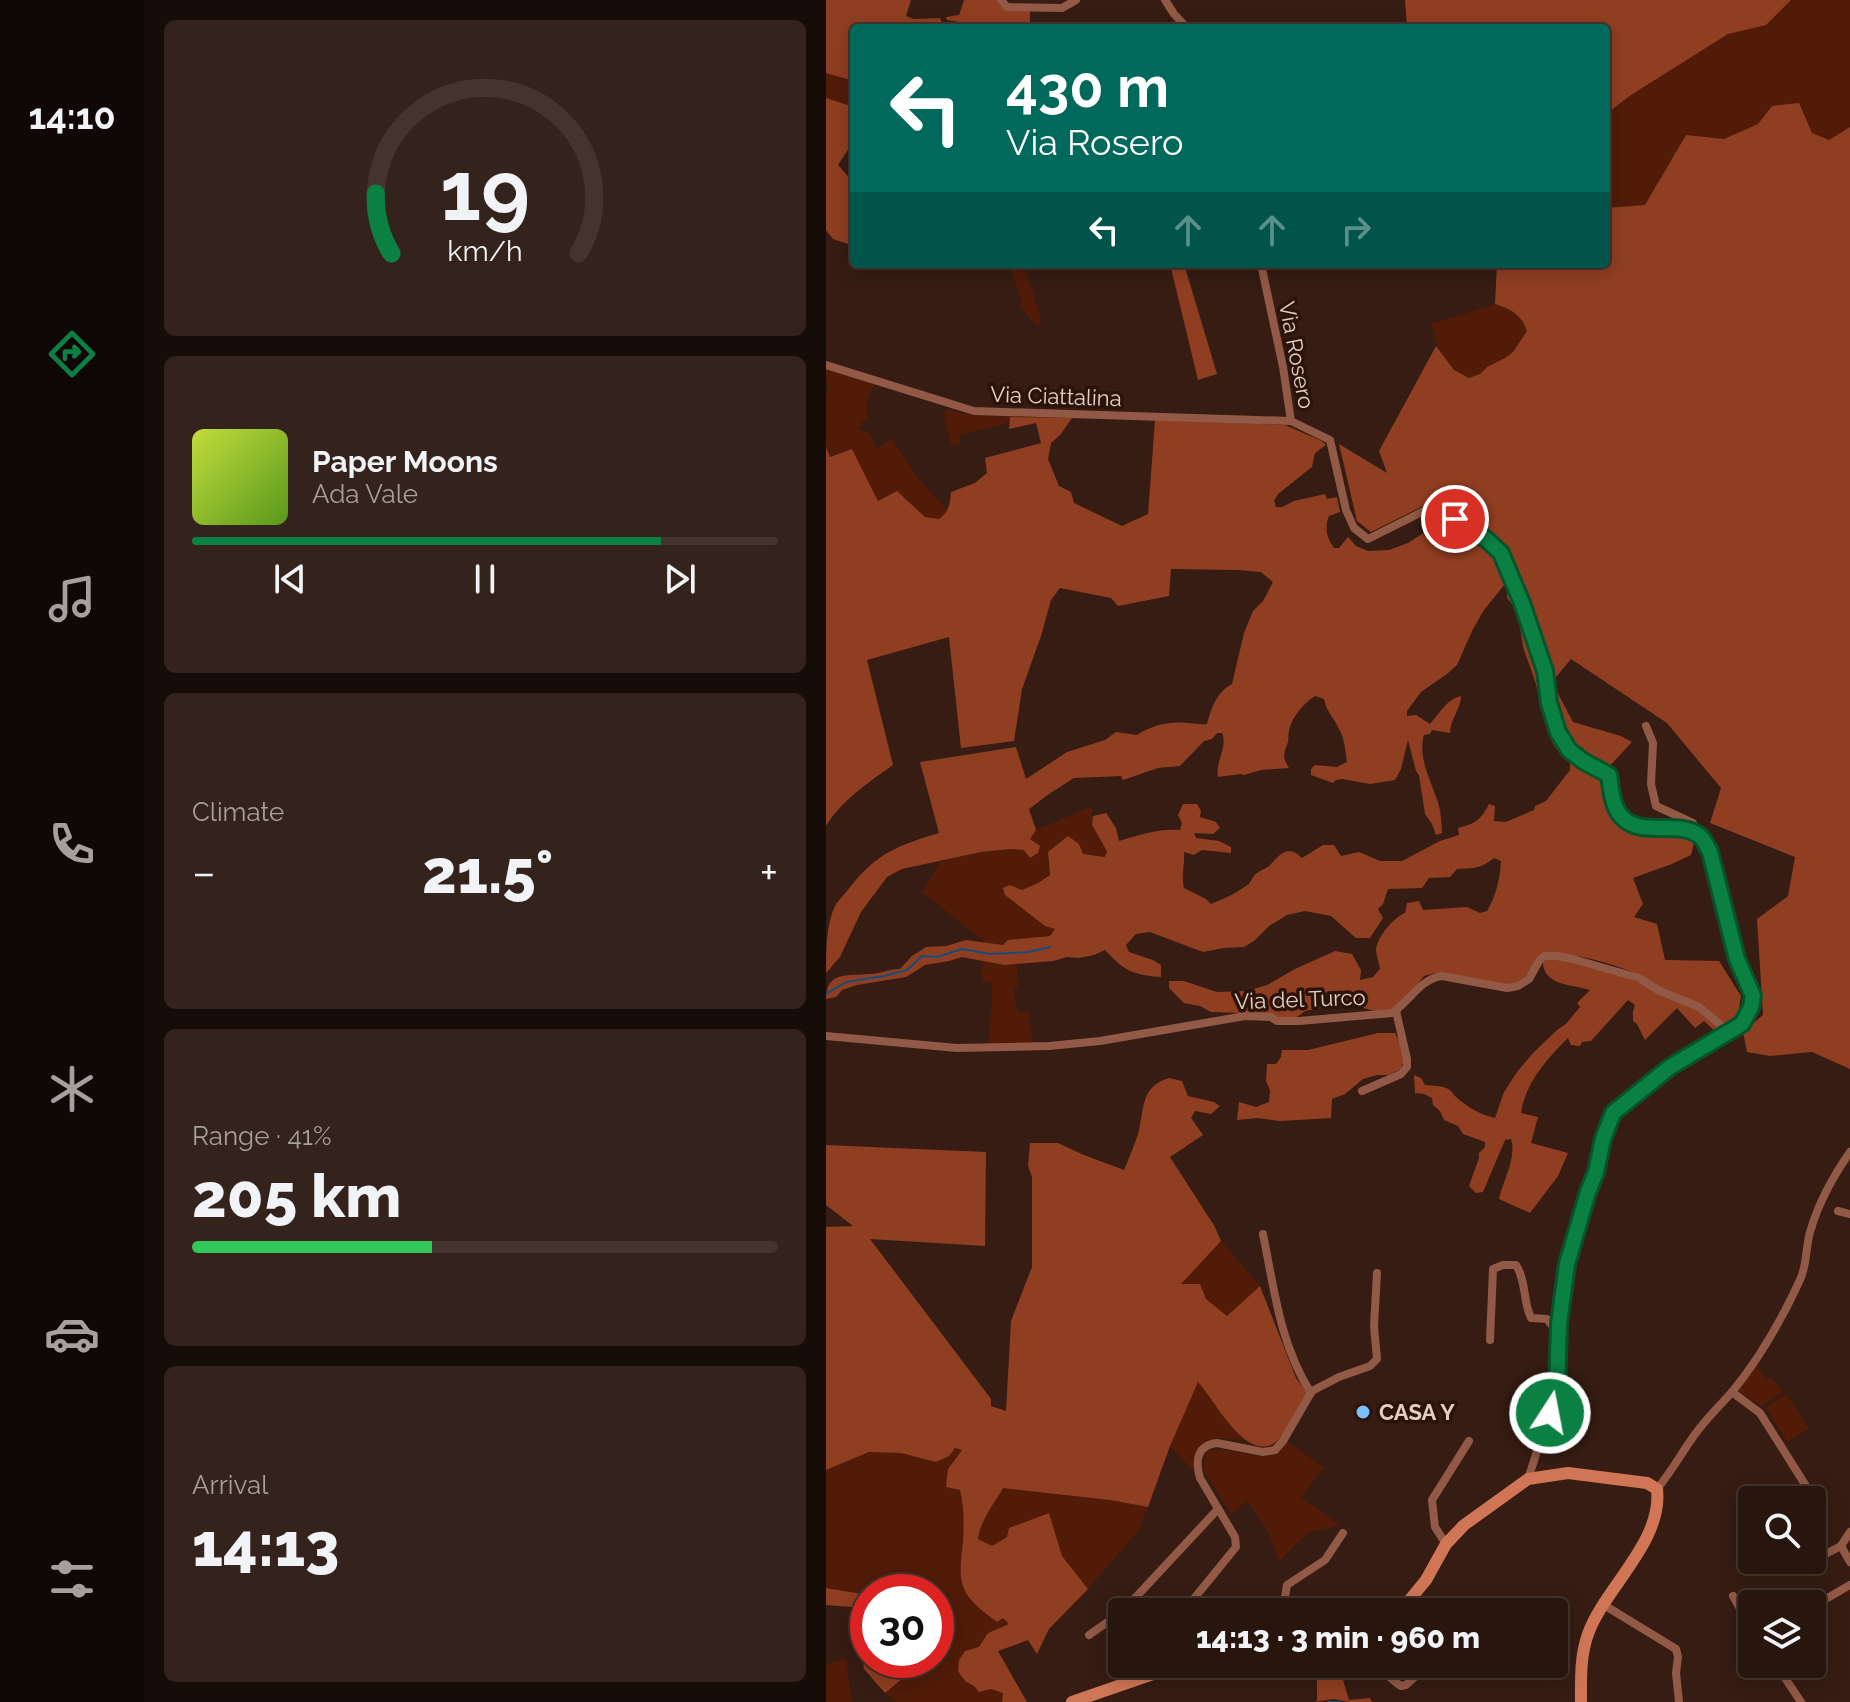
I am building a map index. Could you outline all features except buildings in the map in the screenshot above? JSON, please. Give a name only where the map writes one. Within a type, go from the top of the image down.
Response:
[{"type":"street","points":[[1001,0],[1007,7],[1062,8],[1076,0]]},
{"type":"street","points":[[1165,0],[1183,24]]},
{"type":"street","name":"Via Rosero","points":[[1262,268],[1291,421],[1330,440],[1346,510],[1354,528],[1368,539],[1426,510],[1455,519],[1486,539],[1501,553],[1522,603],[1545,671],[1549,703],[1558,732],[1569,750],[1609,775],[1615,804],[1622,817],[1636,826],[1694,833]]},
{"type":"street","name":"Via Ciattalina","points":[[826,365],[974,411],[1291,421]]},
{"type":"street","points":[[1528,1479],[1557,1390],[1559,1330],[1567,1264],[1613,1113],[1670,1067],[1742,1024],[1753,996],[1737,959],[1710,852],[1701,837],[1694,833],[1693,823],[1656,806],[1651,784],[1653,743],[1646,726]]},
{"type":"street","name":"Via del Turco","points":[[826,1036],[957,1048],[1049,1046],[1100,1041],[1245,1016],[1299,1021],[1392,1013],[1433,977],[1507,988],[1518,986],[1529,979],[1544,956],[1602,966],[1639,978],[1658,990],[1699,1007],[1728,1031]]},
{"type":"street","points":[[1362,1091],[1401,1074],[1407,1067],[1396,1011]]},
{"type":"street","points":[[1581,1702],[1582,1659],[1588,1632],[1646,1539],[1656,1510],[1657,1489],[1697,1431],[1732,1392],[1762,1349],[1801,1279],[1811,1229],[1830,1208],[1831,1184],[1850,1152]]},
{"type":"street","points":[[1830,1208],[1850,1214]]},
{"type":"street","points":[[1263,1234],[1283,1331],[1299,1374],[1311,1393]]},
{"type":"street","points":[[1490,1340],[1493,1269],[1503,1265],[1516,1265],[1521,1272],[1531,1318],[1547,1319],[1559,1330]]},
{"type":"street","points":[[1194,1598],[1236,1547],[1235,1537],[1200,1478],[1197,1456],[1204,1447],[1217,1443],[1263,1452],[1275,1450],[1312,1391],[1370,1366],[1377,1359],[1374,1326],[1377,1273]]},
{"type":"street","points":[[1732,1392],[1760,1413],[1806,1486]]},
{"type":"street","points":[[1446,1544],[1435,1527],[1432,1500],[1469,1441]]},
{"type":"street","points":[[1411,1598],[1426,1580],[1446,1544],[1464,1525],[1528,1479],[1568,1473],[1647,1483],[1657,1489]]},
{"type":"street","points":[[1135,1598],[1218,1509]]},
{"type":"street","points":[[1826,1553],[1841,1546],[1850,1532]]},
{"type":"street","points":[[1285,1598],[1287,1585],[1325,1560],[1343,1533]]},
{"type":"street","points":[[1841,1546],[1850,1562]]},
{"type":"street","points":[[1826,1599],[1850,1585]]},
{"type":"street","points":[[1733,1596],[1738,1605]]},
{"type":"street","points":[[1604,1605],[1676,1649],[1679,1702]]},
{"type":"street","points":[[1089,1635],[1108,1623]]},
{"type":"street","points":[[1072,1702],[1131,1678]]},
{"type":"street","points":[[1390,1678],[1401,1686],[1414,1678]]},
{"type":"street","points":[[1785,1678],[1801,1702]]},
{"type":"shaded area","points":[[826,0],[911,0],[906,16],[914,19],[940,18],[942,24],[850,24],[850,80],[826,73]]},
{"type":"shaded area","points":[[964,0],[997,0],[1005,10],[1030,11],[1030,24],[970,24],[947,20],[946,17],[959,15]]},
{"type":"shaded area","points":[[1405,0],[1791,0],[1766,25],[1728,34],[1610,111],[1610,24],[1407,24]]},
{"type":"shaded area","points":[[1791,0],[1850,0],[1850,127],[1829,140],[1812,133],[1772,106],[1758,124],[1724,139],[1686,135],[1645,205],[1610,208],[1610,111],[1728,34],[1766,25]]},
{"type":"shaded area","points":[[826,73],[850,80],[850,106],[826,98]]},
{"type":"shaded area","points":[[826,98],[850,106],[850,148],[838,165],[850,178],[850,245],[833,239],[826,230]]},
{"type":"shaded area","points":[[1799,103],[1812,133],[1829,140],[1850,127],[1850,1069],[1812,1052],[1770,1056],[1747,1052],[1743,1032],[1763,1015],[1757,919],[1788,896],[1795,857],[1710,823],[1721,788],[1667,723],[1571,659],[1552,682],[1573,722],[1632,742],[1605,771],[1573,750],[1559,730],[1543,653],[1502,540],[1444,508],[1423,506],[1371,532],[1357,521],[1339,444],[1387,473],[1379,451],[1436,346],[1454,370],[1469,378],[1513,352],[1527,331],[1515,313],[1495,304],[1497,268],[1610,268],[1610,208],[1645,205],[1686,135],[1724,139],[1758,124],[1772,106]]},
{"type":"shaded area","points":[[1011,268],[1025,268],[1042,322],[1037,326],[1019,306],[1022,303]]},
{"type":"shaded area","points":[[1171,268],[1185,268],[1217,374],[1198,380]]},
{"type":"shaded area","points":[[1495,304],[1515,313],[1527,331],[1513,352],[1469,378],[1443,356],[1431,324]]},
{"type":"shaded area","points":[[826,368],[874,384],[867,405],[869,419],[862,422],[859,430],[868,432],[877,448],[892,439],[919,479],[948,510],[947,514],[939,520],[925,517],[897,491],[878,501],[852,449],[830,457],[826,446],[826,393],[829,386]]},
{"type":"shaded area","points":[[948,409],[969,415],[1010,417],[1009,423],[959,435],[961,444],[951,446],[944,416]]},
{"type":"shaded area","points":[[1010,417],[1072,418],[1051,443],[1048,459],[1059,486],[1071,492],[1074,503],[1122,526],[1148,514],[1155,420],[1285,425],[1322,441],[1326,445],[1315,453],[1312,467],[1278,494],[1274,501],[1276,507],[1325,494],[1327,499],[1337,497],[1340,512],[1329,516],[1327,525],[1328,537],[1334,548],[1339,548],[1348,537],[1356,546],[1368,551],[1389,550],[1408,543],[1439,523],[1447,522],[1489,547],[1498,556],[1508,577],[1542,671],[1549,723],[1565,754],[1606,781],[1611,805],[1620,824],[1649,835],[1695,839],[1691,855],[1633,878],[1643,904],[1634,917],[1657,924],[1665,960],[1719,961],[1741,996],[1737,1022],[1716,1032],[1704,1021],[1695,1028],[1677,1008],[1645,1040],[1633,1021],[1635,1005],[1628,1000],[1591,1041],[1582,1042],[1580,1046],[1571,1045],[1568,1038],[1532,1081],[1521,1113],[1538,1117],[1531,1143],[1568,1153],[1558,1176],[1530,1213],[1499,1199],[1511,1161],[1511,1139],[1505,1140],[1483,1192],[1476,1193],[1469,1186],[1485,1142],[1463,1134],[1458,1126],[1444,1120],[1433,1105],[1432,1098],[1415,1093],[1414,1075],[1421,1078],[1425,1085],[1448,1089],[1468,1106],[1495,1118],[1504,1092],[1517,1072],[1566,1024],[1580,1007],[1577,1003],[1590,990],[1552,979],[1544,968],[1543,959],[1587,965],[1662,990],[1651,982],[1604,962],[1541,953],[1524,979],[1512,985],[1435,973],[1424,976],[1391,1010],[1379,1012],[1355,1006],[1332,1006],[1305,1011],[1297,1017],[1278,1019],[1274,1014],[1211,1012],[1184,1003],[1169,988],[1169,981],[1184,981],[1217,992],[1247,991],[1267,985],[1335,951],[1352,954],[1361,970],[1360,980],[1373,977],[1380,969],[1376,949],[1380,939],[1391,923],[1405,913],[1407,903],[1419,901],[1423,910],[1467,907],[1480,913],[1487,911],[1500,874],[1501,861],[1494,858],[1477,867],[1457,869],[1450,877],[1429,878],[1422,888],[1388,889],[1378,909],[1383,918],[1370,938],[1356,938],[1331,916],[1305,911],[1287,915],[1244,947],[1203,952],[1150,932],[1136,934],[1126,945],[1129,952],[1161,965],[1161,977],[1130,971],[1105,950],[1079,958],[1004,965],[962,957],[925,965],[906,977],[857,985],[826,999],[827,990],[834,979],[900,969],[926,947],[946,946],[966,940],[1003,945],[1008,940],[1050,936],[1055,929],[1045,926],[1005,895],[1003,888],[1010,885],[1022,890],[1050,875],[1048,852],[1068,836],[1079,844],[1083,854],[1105,857],[1107,851],[1092,825],[1093,816],[1106,813],[1116,828],[1119,841],[1157,831],[1180,830],[1182,823],[1178,815],[1183,804],[1197,804],[1200,817],[1216,822],[1220,828],[1213,834],[1194,833],[1196,838],[1219,841],[1231,847],[1231,853],[1202,850],[1194,855],[1184,852],[1184,888],[1211,904],[1247,885],[1257,873],[1288,851],[1302,858],[1323,845],[1334,845],[1341,856],[1359,852],[1380,861],[1402,861],[1440,841],[1459,835],[1458,828],[1477,820],[1489,804],[1495,806],[1494,821],[1506,822],[1534,810],[1535,806],[1546,801],[1570,770],[1570,762],[1561,755],[1546,727],[1524,650],[1518,616],[1507,598],[1505,584],[1484,610],[1457,665],[1421,692],[1407,711],[1407,716],[1416,715],[1430,724],[1447,704],[1461,696],[1450,733],[1432,730],[1424,735],[1422,744],[1424,762],[1439,806],[1442,833],[1436,835],[1425,814],[1419,775],[1408,740],[1395,780],[1370,784],[1342,779],[1333,783],[1311,775],[1315,765],[1337,767],[1347,762],[1341,733],[1324,699],[1315,696],[1298,712],[1290,727],[1284,754],[1289,768],[1218,777],[1223,739],[1222,733],[1217,733],[1212,739],[1204,741],[1180,766],[1158,768],[1123,780],[1121,776],[1074,778],[1049,794],[1029,809],[1036,830],[1030,839],[1040,846],[1038,853],[1030,858],[1024,850],[981,852],[902,869],[887,877],[861,912],[840,957],[826,973],[828,930],[838,901],[880,858],[900,846],[939,833],[920,762],[1016,747],[1026,779],[1067,752],[1105,740],[1116,732],[1137,735],[1167,723],[1207,724],[1218,696],[1232,684],[1244,633],[1253,611],[1263,601],[1273,582],[1261,572],[1171,569],[1169,596],[1118,606],[1111,598],[1060,588],[1051,600],[1022,689],[1014,741],[961,748],[949,637],[867,660],[893,765],[848,800],[826,826],[826,446],[830,457],[852,449],[878,501],[897,491],[925,517],[939,519],[945,514],[951,492],[975,483],[987,473],[985,458],[1041,443],[1036,423],[1009,429]]},
{"type":"shaded area","points":[[1092,806],[1092,825],[1107,851],[1105,857],[1083,855],[1047,860],[1050,874],[1022,890],[1010,885],[1005,895],[1045,926],[1056,929],[1050,936],[1009,940],[1003,945],[986,943],[922,892],[940,862],[1003,849],[1024,850],[1034,842],[1030,839],[1036,830]]},
{"type":"shaded area","points":[[983,961],[1017,964],[1018,987],[1014,988],[1016,1007],[1018,1012],[1029,1012],[1033,1043],[988,1044],[992,982],[983,982]]},
{"type":"shaded area","points":[[1378,1033],[1395,1033],[1403,1055],[1401,1069],[1388,1075],[1363,1079],[1345,1094],[1332,1099],[1331,1118],[1237,1120],[1239,1102],[1256,1107],[1269,1102],[1267,1064],[1276,1064],[1282,1050],[1308,1050]]},
{"type":"shaded area","points":[[1169,1078],[1182,1081],[1188,1096],[1220,1106],[1211,1114],[1195,1111],[1191,1118],[1203,1135],[1170,1157],[1221,1241],[1181,1284],[1200,1284],[1206,1299],[1227,1316],[1260,1286],[1296,1378],[1308,1394],[1280,1438],[1265,1446],[1254,1444],[1232,1427],[1198,1382],[1148,1507],[1003,1488],[984,1519],[978,1539],[992,1546],[1007,1537],[1009,1528],[1049,1513],[1062,1556],[1088,1589],[1049,1629],[1037,1654],[1028,1640],[998,1651],[1027,1702],[1002,1702],[1003,1693],[991,1689],[979,1692],[958,1671],[959,1660],[965,1651],[979,1647],[988,1633],[1009,1624],[1003,1618],[997,1622],[971,1600],[961,1578],[964,1522],[961,1496],[960,1490],[946,1487],[948,1469],[962,1450],[955,1448],[949,1456],[936,1462],[901,1453],[869,1452],[826,1470],[826,1227],[853,1226],[826,1205],[826,1145],[986,1152],[985,1246],[870,1239],[991,1399],[991,1406],[1006,1411],[1011,1321],[1032,1267],[1030,1143],[1058,1143],[1124,1170],[1138,1134],[1148,1093],[1159,1082]]},
{"type":"shaded area","points":[[1221,1241],[1260,1286],[1227,1316],[1180,1284]]},
{"type":"shaded area","points":[[1756,1364],[1766,1380],[1772,1377],[1782,1392],[1762,1406],[1738,1391]]},
{"type":"shaded area","points":[[1198,1381],[1243,1440],[1223,1438],[1207,1441],[1197,1451],[1193,1471],[1170,1446]]},
{"type":"shaded area","points":[[1786,1394],[1809,1428],[1787,1442],[1766,1408]]},
{"type":"shaded area","points":[[1287,1441],[1324,1468],[1301,1497],[1341,1526],[1309,1532],[1279,1561],[1267,1530],[1247,1501],[1231,1514],[1203,1469],[1207,1452],[1224,1450],[1265,1456],[1274,1454]]},
{"type":"shaded area","points":[[955,1448],[962,1451],[955,1458],[946,1487],[960,1490],[961,1496],[964,1521],[961,1578],[965,1590],[979,1608],[996,1622],[1003,1617],[1010,1624],[1001,1627],[965,1681],[979,1692],[991,1689],[1003,1693],[1002,1702],[897,1702],[885,1693],[903,1678],[954,1678],[954,1574],[850,1574],[850,1592],[826,1588],[826,1470],[869,1452],[901,1453],[936,1462]]},
{"type":"shaded area","points":[[1003,1487],[1148,1507],[1139,1530],[1088,1589],[1062,1556],[1049,1514],[992,1547],[978,1539],[984,1519]]},
{"type":"shaded area","points":[[826,1588],[850,1592],[850,1607],[826,1605]]},
{"type":"shaded area","points":[[846,1658],[852,1702],[826,1702],[826,1664]]},
{"type":"shaded area","points":[[872,1678],[903,1678],[885,1693]]},
{"type":"shaded area","points":[[1317,1678],[1342,1678],[1349,1700],[1370,1698],[1372,1702],[1333,1699],[1314,1702],[1317,1701]]},
{"type":"waterway","points":[[826,994],[846,982],[907,970],[922,956],[937,957],[962,949],[990,954],[1028,952],[1050,947]]},
{"type":"waterway","points":[[1327,1702],[1340,1702]]},
{"type":"place","name":"CASA Y","points":[[1363,1412]]},
{"type":"route","points":[[1455,519],[1501,553],[1545,671],[1549,703],[1558,732],[1569,750],[1609,775],[1615,804],[1622,817],[1636,826],[1687,830],[1701,837],[1710,852],[1737,959],[1753,996],[1742,1024],[1670,1067],[1613,1113],[1567,1264],[1559,1324],[1557,1390],[1550,1413]]}]
